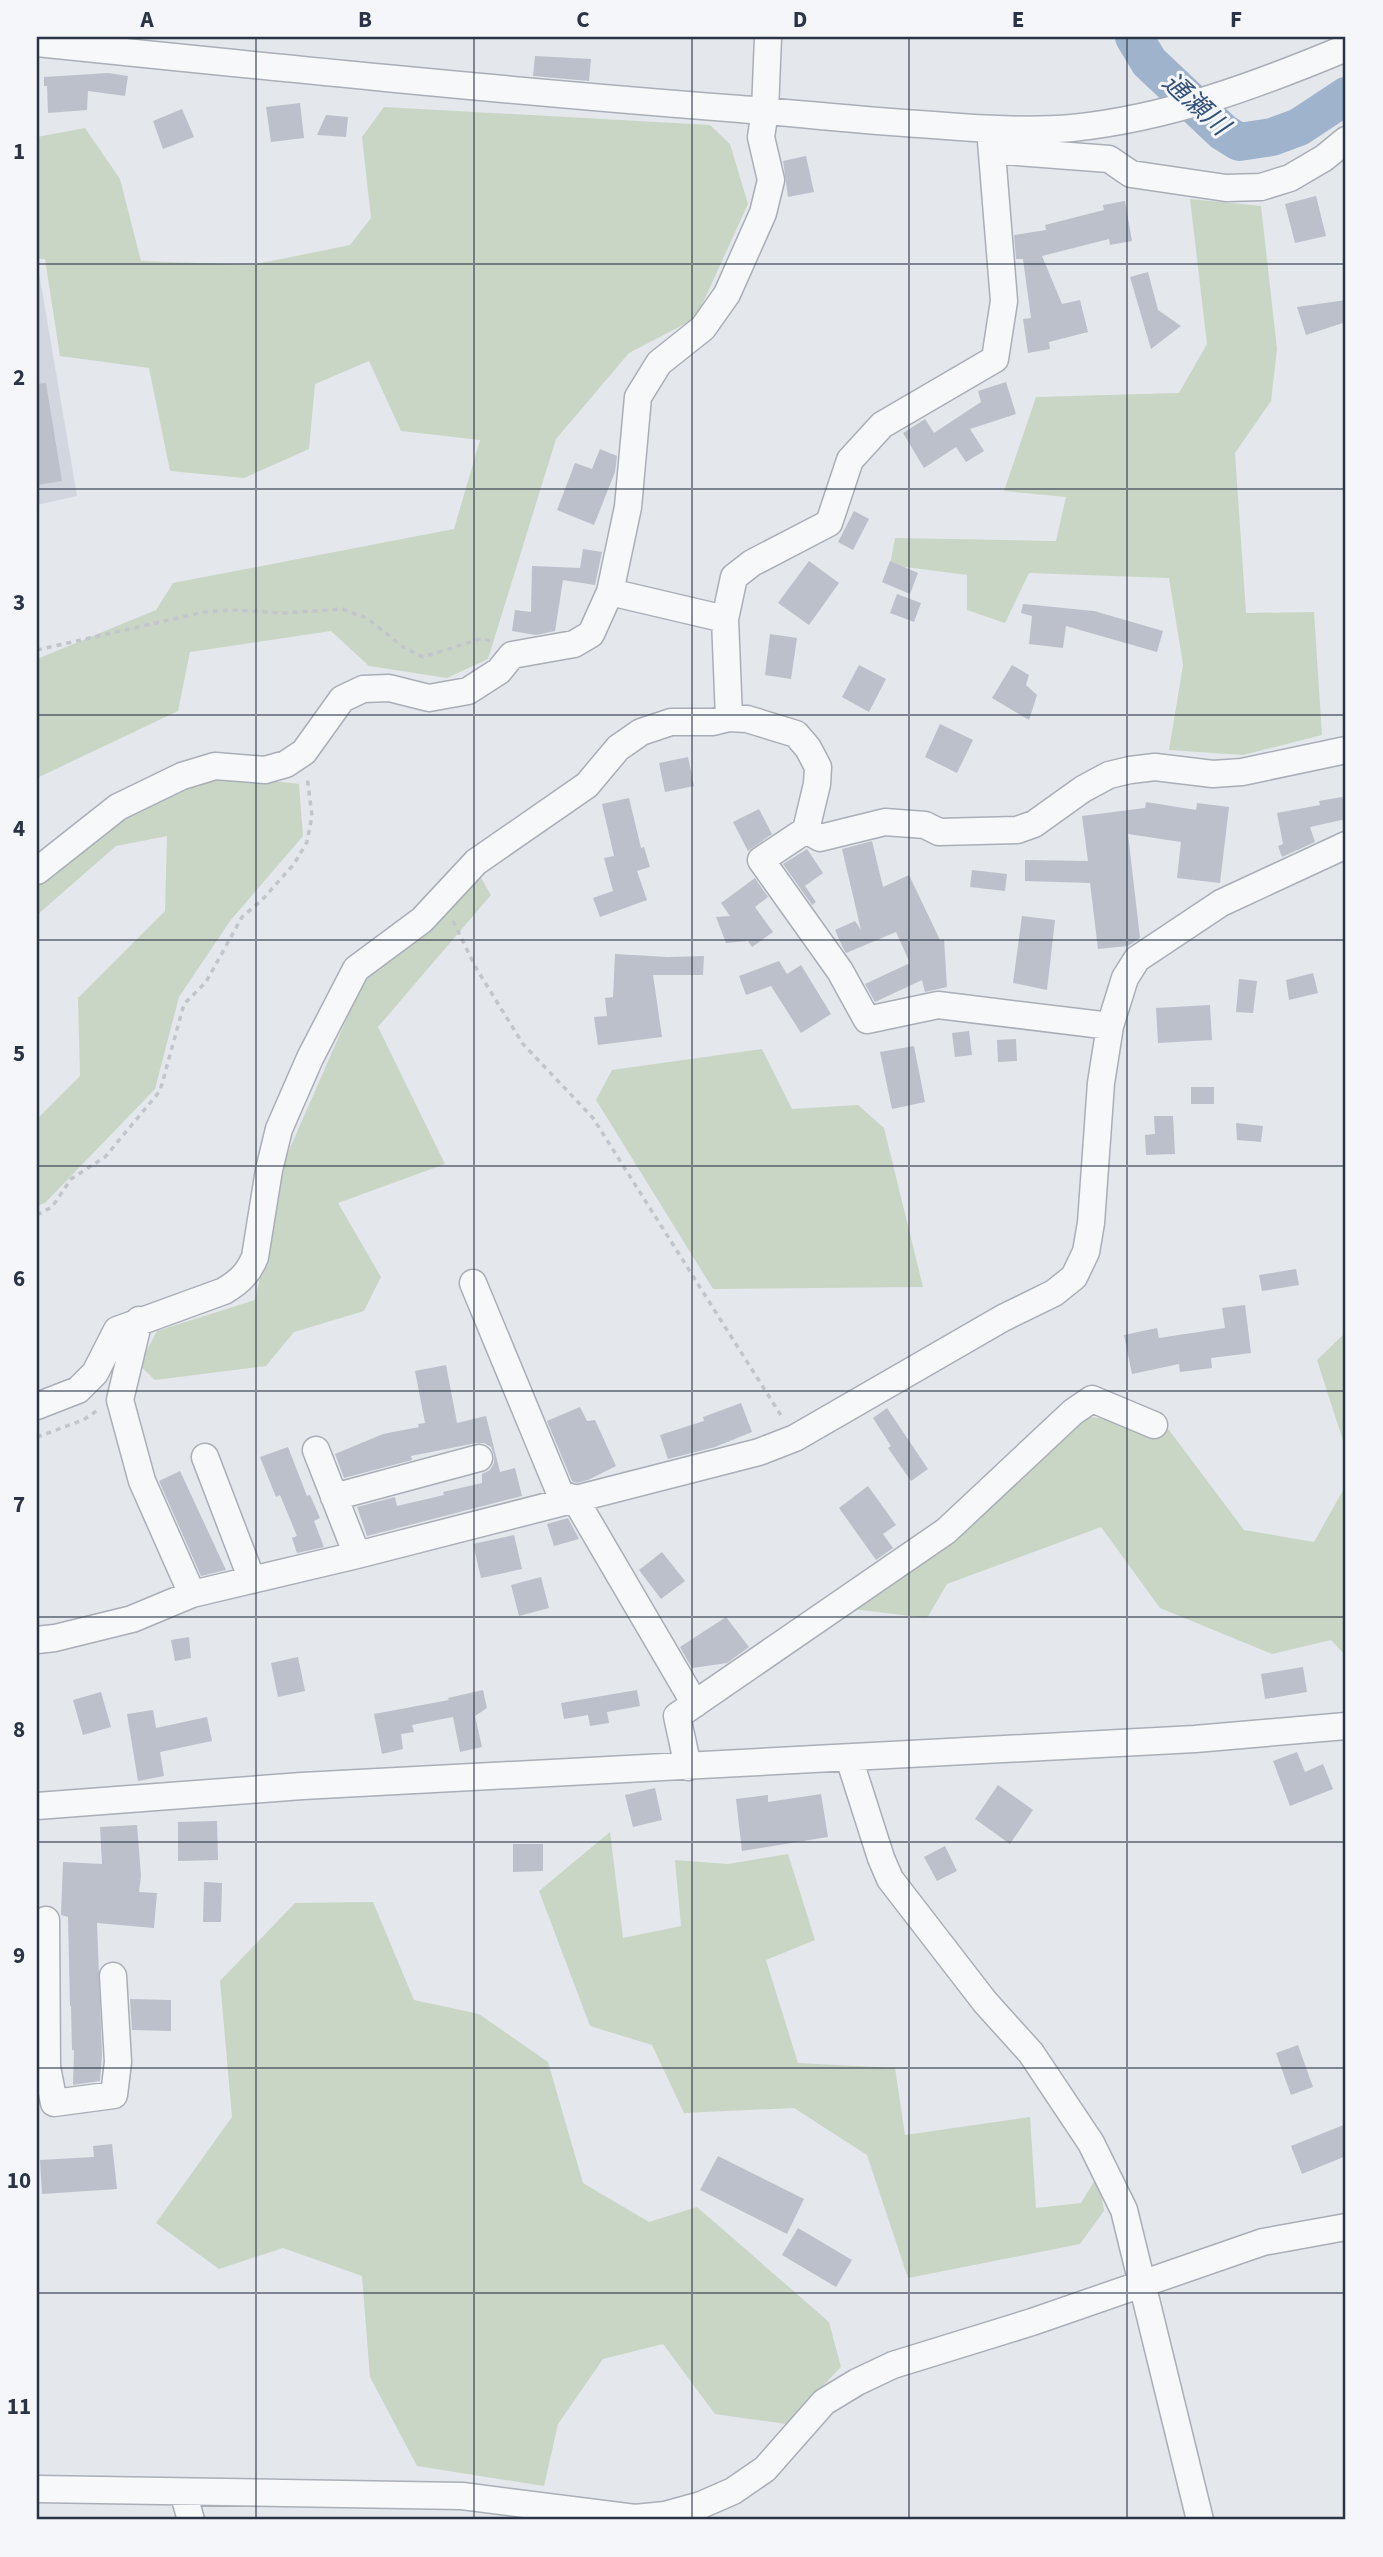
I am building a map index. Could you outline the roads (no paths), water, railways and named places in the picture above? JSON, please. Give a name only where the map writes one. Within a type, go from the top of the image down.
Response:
[{"type":"street","points":[[37,871],[118,807],[182,776],[215,766],[265,770],[286,764],[304,752],[342,699],[363,690],[389,688],[429,698],[468,691],[499,671],[512,655],[574,644],[592,634],[610,592],[628,507],[638,397],[659,363],[704,328],[727,294],[764,213],[771,180],[761,137],[765,111],[768,37]]},
{"type":"street","points":[[37,43],[492,89],[765,111],[991,140],[1109,159],[1131,174],[1226,188],[1261,187],[1290,178],[1324,158],[1346,140]]},
{"type":"street","points":[[991,140],[1041,130],[1075,128],[1138,118],[1210,101],[1346,48]]},
{"type":"street","points":[[729,718],[725,619],[734,578],[752,564],[828,523],[850,460],[882,425],[995,359],[1004,302],[991,140]]},
{"type":"street","points":[[610,592],[725,619]]},
{"type":"street","points":[[37,1406],[78,1390],[95,1373],[117,1330],[223,1291],[240,1282],[254,1257],[279,1129],[310,1058],[356,970],[422,919],[476,862],[587,785],[618,748],[641,732],[671,722],[747,719],[796,734],[808,748],[818,767],[806,830],[761,860],[840,971],[867,1020],[938,1005],[1110,1026]]},
{"type":"street","points":[[806,830],[820,838],[885,822],[925,825],[939,832],[1017,830],[1034,824],[1101,780],[1130,770],[1155,767],[1213,774],[1242,772],[1346,750]]},
{"type":"street","points":[[37,1640],[132,1619],[192,1594],[759,1452],[795,1438],[1003,1318],[1054,1293],[1074,1277],[1086,1252],[1091,1223],[1101,1083],[1110,1026],[1125,978],[1136,959],[1221,903],[1346,845]]},
{"type":"street","points":[[472,1283],[560,1493],[575,1499],[695,1704]]},
{"type":"street","points":[[139,1321],[120,1400],[142,1481],[192,1594]]},
{"type":"street","points":[[688,1767],[677,1716],[946,1531],[1073,1412],[1092,1399],[1154,1425]]},
{"type":"street","points":[[316,1450],[356,1555]]},
{"type":"street","points":[[205,1457],[252,1580]]},
{"type":"street","points":[[334,1497],[480,1458]]},
{"type":"street","points":[[37,1806],[302,1786],[1195,1739],[1346,1726]]},
{"type":"street","points":[[849,1758],[890,1879],[985,2002],[1031,2053],[1091,2143],[1124,2210],[1199,2520]]},
{"type":"street","points":[[46,1920],[42,2067],[54,2103],[114,2095],[118,2062],[113,1976]]},
{"type":"street","points":[[37,2489],[462,2496],[635,2518],[665,2515],[701,2505],[733,2491],[765,2469],[824,2402],[893,2365],[1032,2322],[1264,2242],[1346,2227]]},
{"type":"street","points":[[183,2492],[191,2520]]},
{"type":"waterway","name":"通瀬川","points":[[1134,37],[1149,62],[1223,132],[1239,142],[1272,137],[1299,127],[1346,96]]}]
